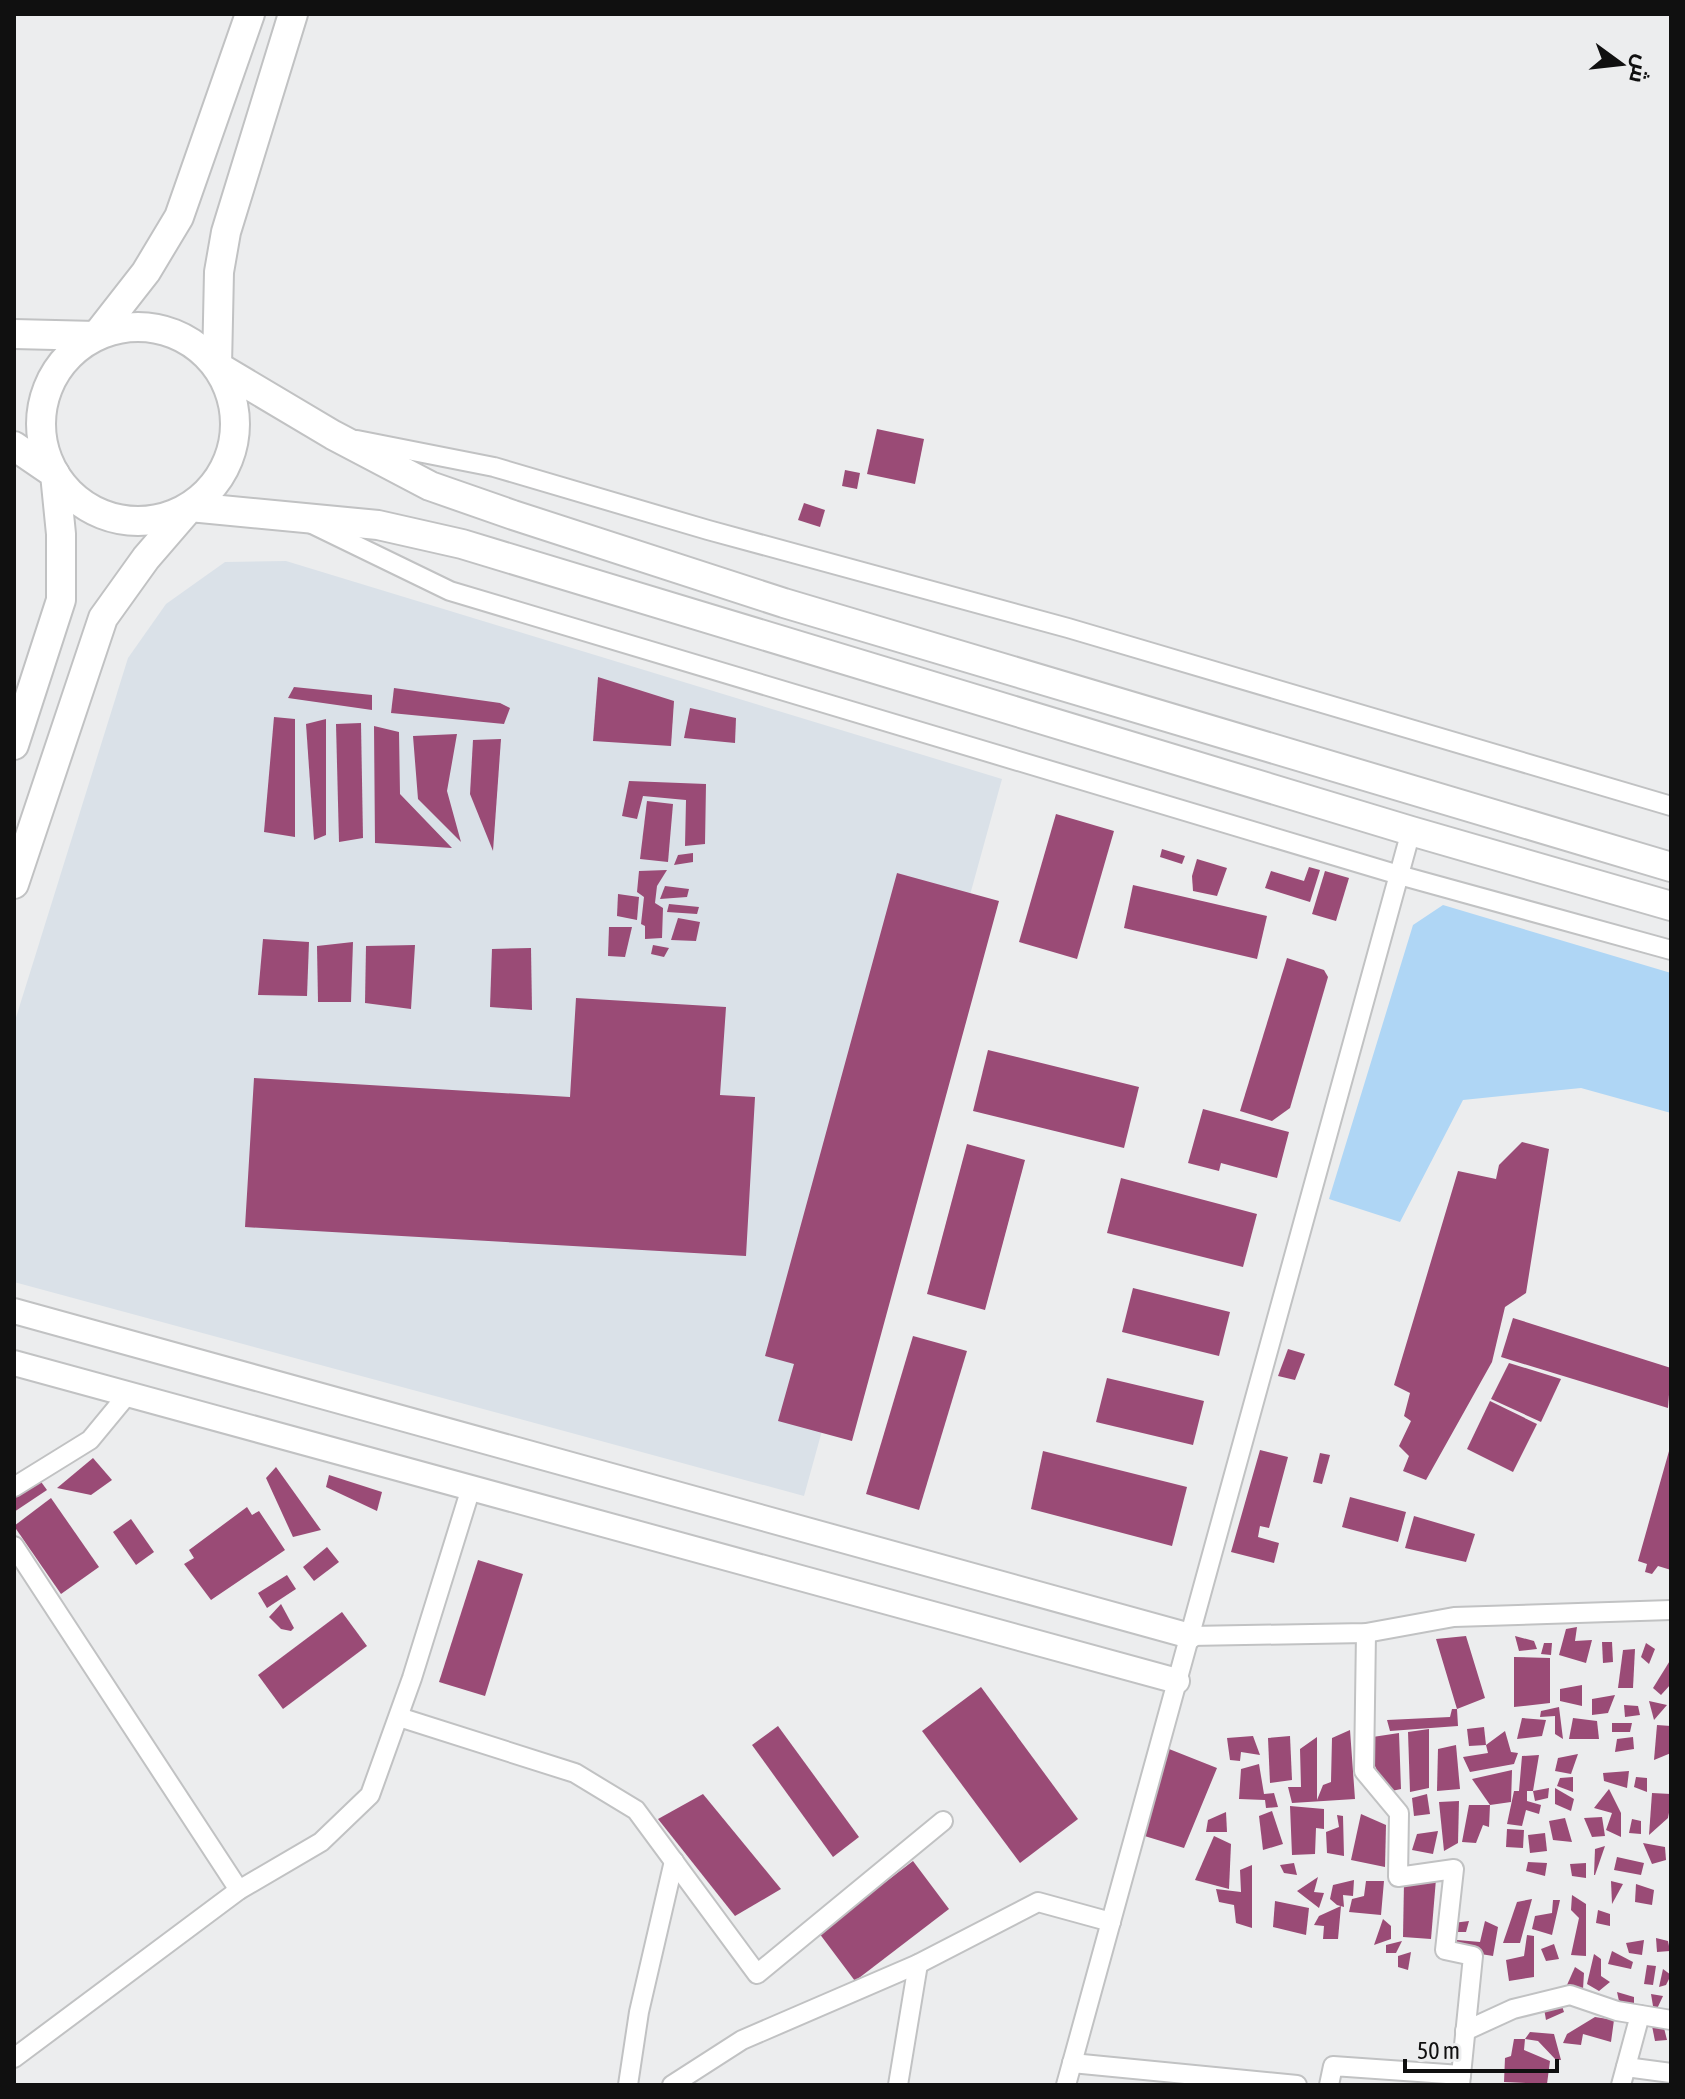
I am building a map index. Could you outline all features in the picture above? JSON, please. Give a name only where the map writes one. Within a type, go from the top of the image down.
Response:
[{"type":"main road","points":[[96,336],[146,272],[179,217],[250,14]]},
{"type":"main road","points":[[14,884],[103,618],[146,558],[190,507],[215,485],[231,454],[236,424],[231,393],[217,366],[219,272],[226,232],[293,14]]},
{"type":"main road","points":[[1671,867],[739,588],[430,486],[333,435],[217,366],[196,344],[168,330],[138,325],[96,336],[80,345],[58,367],[44,394],[40,428],[47,462],[65,490],[92,511],[125,522],[159,520],[190,507],[378,525],[462,544],[1411,831],[1671,906]]},
{"type":"main road","points":[[14,334],[96,336]]},
{"type":"main road","points":[[14,446],[55,474],[61,534],[61,600],[14,745]]},
{"type":"main road","points":[[14,1311],[1190,1636]]},
{"type":"main road","points":[[14,1363],[1177,1681]]},
{"type":"street","points":[[333,435],[494,467],[708,530],[1068,628],[1671,806]]},
{"type":"street","points":[[14,456],[55,474]]},
{"type":"street","points":[[298,518],[450,591],[1399,875],[1671,950]]},
{"type":"street","points":[[1066,2085],[1411,831]]},
{"type":"street","points":[[14,1487],[90,1440],[128,1394]]},
{"type":"street","points":[[14,2058],[239,1890],[321,1842],[370,1795],[399,1717],[471,1488]]},
{"type":"street","points":[[14,1546],[239,1890]]},
{"type":"street","points":[[1190,1636],[1366,1633],[1454,1617],[1671,1610]]},
{"type":"street","points":[[1329,2085],[1333,2066],[1460,2080],[1473,1956],[1445,1950],[1454,1869],[1398,1877],[1399,1813],[1364,1771],[1366,1633]]},
{"type":"street","points":[[399,1717],[575,1773],[636,1810],[757,1974],[943,1821]]},
{"type":"street","points":[[628,2085],[639,2012],[674,1861]]},
{"type":"street","points":[[672,2085],[742,2040],[918,1964],[1038,1902],[1111,1922]]},
{"type":"street","points":[[898,2085],[918,1964]]},
{"type":"street","points":[[1465,2031],[1513,2009],[1570,1995],[1640,2015],[1671,2020]]},
{"type":"street","points":[[1640,2015],[1624,2076],[1671,2073]]},
{"type":"street","points":[[1072,2063],[1297,2085]]},
{"type":"shaded area","points":[[286,561],[1002,779],[804,1496],[14,1282],[14,1024],[128,658],[166,604],[225,562]]},
{"type":"shaded area","points":[[1443,905],[1671,973],[1671,1113],[1581,1088],[1463,1100],[1400,1222],[1329,1199],[1413,925]]},
{"type":"building","points":[[877,429],[924,439],[915,484],[867,474]]},
{"type":"building","points":[[845,470],[860,473],[857,489],[842,486]]},
{"type":"building","points":[[804,503],[825,510],[820,527],[798,520]]},
{"type":"building","points":[[598,677],[674,701],[671,746],[593,741]]},
{"type":"building","points":[[294,687],[372,695],[372,710],[288,698]]},
{"type":"building","points":[[394,688],[500,703],[510,708],[504,724],[391,713]]},
{"type":"building","points":[[690,708],[736,718],[735,743],[684,738]]},
{"type":"building","points":[[274,717],[295,719],[295,837],[264,832]]},
{"type":"building","points":[[326,719],[326,835],[314,840],[306,724]]},
{"type":"building","points":[[361,723],[363,838],[339,842],[336,724]]},
{"type":"building","points":[[374,726],[399,732],[400,794],[452,848],[375,843]]},
{"type":"building","points":[[457,734],[447,791],[461,842],[418,799],[413,736]]},
{"type":"building","points":[[501,739],[493,851],[470,794],[473,740]]},
{"type":"building","points":[[629,781],[706,784],[705,844],[685,846],[686,800],[643,796],[637,819],[622,816]]},
{"type":"building","points":[[647,801],[673,804],[668,862],[640,859]]},
{"type":"building","points":[[1056,814],[1114,831],[1077,959],[1019,942]]},
{"type":"building","points":[[1162,849],[1185,856],[1182,864],[1160,857]]},
{"type":"building","points":[[693,853],[693,862],[674,865],[678,855]]},
{"type":"building","points":[[1197,859],[1227,868],[1217,896],[1193,891],[1192,876]]},
{"type":"building","points":[[1309,867],[1320,870],[1310,902],[1265,888],[1271,871],[1304,881]]},
{"type":"building","points":[[667,870],[657,886],[655,903],[663,908],[662,938],[645,939],[645,926],[641,924],[644,897],[637,892],[639,871]]},
{"type":"building","points":[[1325,871],[1349,878],[1336,921],[1312,914]]},
{"type":"building","points":[[897,873],[999,901],[852,1441],[778,1421],[794,1364],[765,1356]]},
{"type":"building","points":[[1133,885],[1267,916],[1257,959],[1124,928]]},
{"type":"building","points":[[665,886],[689,889],[687,897],[660,899]]},
{"type":"building","points":[[618,894],[639,897],[637,920],[617,916]]},
{"type":"building","points":[[669,904],[699,907],[697,914],[667,912]]},
{"type":"building","points":[[678,918],[700,922],[696,941],[671,940]]},
{"type":"building","points":[[609,927],[632,927],[625,957],[608,956]]},
{"type":"building","points":[[263,939],[309,942],[307,996],[258,995]]},
{"type":"building","points":[[353,942],[351,1002],[318,1002],[317,946]]},
{"type":"building","points":[[415,945],[411,1009],[365,1003],[366,946]]},
{"type":"building","points":[[653,945],[669,948],[664,957],[651,954]]},
{"type":"building","points":[[531,948],[532,1010],[490,1007],[492,949]]},
{"type":"building","points":[[1287,958],[1324,970],[1328,977],[1290,1108],[1272,1121],[1240,1111]]},
{"type":"building","points":[[576,998],[726,1007],[720,1095],[755,1097],[746,1256],[245,1227],[254,1078],[570,1097]]},
{"type":"building","points":[[988,1050],[1139,1087],[1124,1148],[973,1111]]},
{"type":"building","points":[[1203,1109],[1289,1132],[1277,1178],[1221,1163],[1219,1171],[1188,1163]]},
{"type":"building","points":[[1522,1142],[1549,1149],[1526,1293],[1505,1307],[1492,1362],[1426,1480],[1403,1471],[1409,1456],[1399,1446],[1411,1421],[1404,1416],[1410,1393],[1394,1385],[1458,1171],[1496,1179],[1499,1165]]},
{"type":"building","points":[[967,1144],[1025,1160],[985,1310],[927,1294]]},
{"type":"building","points":[[1121,1178],[1257,1214],[1243,1267],[1107,1233]]},
{"type":"building","points":[[1133,1288],[1230,1312],[1219,1356],[1122,1332]]},
{"type":"building","points":[[1513,1318],[1671,1368],[1668,1408],[1501,1357]]},
{"type":"building","points":[[913,1336],[967,1351],[919,1510],[866,1494]]},
{"type":"building","points":[[1288,1349],[1305,1354],[1295,1380],[1278,1376]]},
{"type":"building","points":[[1509,1363],[1561,1379],[1541,1422],[1491,1399]]},
{"type":"building","points":[[1107,1378],[1204,1401],[1193,1445],[1096,1422]]},
{"type":"building","points":[[1490,1401],[1537,1424],[1513,1472],[1467,1449]]},
{"type":"building","points":[[1671,1444],[1671,1570],[1658,1566],[1652,1574],[1645,1572],[1647,1564],[1638,1561]]},
{"type":"building","points":[[1260,1450],[1288,1457],[1269,1528],[1260,1526],[1258,1537],[1279,1543],[1274,1563],[1231,1552]]},
{"type":"building","points":[[1043,1451],[1187,1487],[1172,1546],[1031,1509]]},
{"type":"building","points":[[1320,1453],[1330,1455],[1322,1484],[1313,1482]]},
{"type":"building","points":[[93,1458],[112,1480],[91,1495],[57,1488]]},
{"type":"building","points":[[276,1467],[321,1530],[293,1537],[266,1478]]},
{"type":"building","points":[[329,1475],[382,1492],[377,1511],[326,1487]]},
{"type":"building","points":[[39,1479],[47,1490],[14,1512],[14,1495]]},
{"type":"building","points":[[1350,1497],[1406,1512],[1398,1542],[1342,1527]]},
{"type":"building","points":[[51,1498],[99,1567],[61,1594],[14,1526]]},
{"type":"building","points":[[247,1507],[252,1515],[259,1511],[285,1550],[211,1600],[184,1564],[194,1558],[189,1550]]},
{"type":"building","points":[[1414,1516],[1475,1534],[1466,1562],[1405,1548]]},
{"type":"building","points":[[131,1519],[154,1552],[136,1565],[113,1532]]},
{"type":"building","points":[[327,1547],[339,1562],[314,1581],[303,1567]]},
{"type":"building","points":[[478,1560],[523,1574],[485,1696],[439,1682]]},
{"type":"building","points":[[287,1575],[296,1589],[267,1608],[258,1593]]},
{"type":"building","points":[[281,1604],[294,1628],[291,1631],[281,1629],[269,1617]]},
{"type":"building","points":[[342,1612],[367,1646],[283,1709],[258,1675]]},
{"type":"building","points":[[1577,1627],[1575,1641],[1592,1640],[1586,1663],[1559,1655],[1566,1629]]},
{"type":"building","points":[[1466,1636],[1485,1698],[1457,1709],[1436,1639]]},
{"type":"building","points":[[1515,1636],[1534,1641],[1537,1649],[1519,1651]]},
{"type":"building","points":[[1602,1642],[1612,1642],[1613,1662],[1603,1663]]},
{"type":"building","points":[[1544,1643],[1552,1643],[1551,1655],[1541,1654]]},
{"type":"building","points":[[1646,1643],[1655,1649],[1649,1664],[1641,1657]]},
{"type":"building","points":[[1635,1649],[1633,1688],[1618,1688],[1623,1650]]},
{"type":"building","points":[[1514,1657],[1550,1658],[1550,1703],[1514,1707]]},
{"type":"building","points":[[1671,1659],[1671,1684],[1661,1695],[1653,1688]]},
{"type":"building","points":[[1582,1685],[1582,1706],[1560,1701],[1560,1689]]},
{"type":"building","points":[[981,1687],[1078,1819],[1020,1863],[922,1731]]},
{"type":"building","points":[[1615,1695],[1608,1713],[1592,1715],[1592,1699]]},
{"type":"building","points":[[1649,1701],[1667,1705],[1654,1720]]},
{"type":"building","points":[[1624,1705],[1638,1706],[1640,1715],[1625,1717]]},
{"type":"building","points":[[1559,1707],[1563,1739],[1555,1734],[1555,1716],[1540,1717],[1541,1711]]},
{"type":"building","points":[[1452,1709],[1457,1709],[1458,1726],[1390,1731],[1387,1720],[1450,1717]]},
{"type":"building","points":[[1522,1718],[1546,1720],[1542,1736],[1517,1739]]},
{"type":"building","points":[[1573,1718],[1597,1721],[1599,1739],[1569,1739]]},
{"type":"building","points":[[1612,1723],[1632,1723],[1630,1732],[1612,1732]]},
{"type":"building","points":[[1657,1725],[1671,1726],[1671,1753],[1654,1760]]},
{"type":"building","points":[[778,1726],[859,1837],[833,1857],[752,1745]]},
{"type":"building","points":[[1484,1727],[1486,1745],[1469,1746],[1467,1729]]},
{"type":"building","points":[[1429,1729],[1429,1788],[1410,1792],[1408,1732]]},
{"type":"building","points":[[1350,1730],[1355,1799],[1292,1803],[1288,1787],[1301,1787],[1300,1749],[1317,1737],[1317,1800],[1323,1785],[1331,1782],[1332,1738]]},
{"type":"building","points":[[1505,1731],[1511,1752],[1518,1753],[1514,1764],[1470,1772],[1463,1757],[1488,1753],[1486,1745]]},
{"type":"building","points":[[1399,1733],[1401,1789],[1387,1792],[1375,1766],[1367,1762],[1366,1738]]},
{"type":"building","points":[[1253,1736],[1260,1755],[1241,1752],[1240,1761],[1230,1760],[1227,1738]]},
{"type":"building","points":[[1290,1736],[1292,1780],[1270,1783],[1268,1738]]},
{"type":"building","points":[[1633,1737],[1634,1749],[1615,1752],[1617,1739]]},
{"type":"building","points":[[1456,1745],[1460,1789],[1437,1791],[1438,1749]]},
{"type":"building","points":[[1164,1747],[1217,1768],[1184,1848],[1138,1834],[1158,1787]]},
{"type":"building","points":[[1578,1754],[1571,1774],[1555,1771],[1558,1758]]},
{"type":"building","points":[[1539,1755],[1533,1791],[1527,1791],[1527,1801],[1541,1805],[1539,1814],[1526,1810],[1522,1826],[1507,1824],[1514,1791],[1519,1791],[1522,1756]]},
{"type":"building","points":[[1259,1764],[1264,1794],[1274,1793],[1278,1807],[1266,1808],[1265,1800],[1239,1799],[1241,1769]]},
{"type":"building","points":[[1512,1770],[1511,1802],[1490,1805],[1472,1779]]},
{"type":"building","points":[[1629,1771],[1627,1788],[1604,1781],[1603,1773]]},
{"type":"building","points":[[1573,1777],[1573,1792],[1557,1786],[1560,1778]]},
{"type":"building","points":[[1636,1777],[1647,1778],[1647,1792],[1634,1787]]},
{"type":"building","points":[[1549,1788],[1548,1798],[1535,1801],[1533,1791]]},
{"type":"building","points":[[1555,1788],[1574,1799],[1571,1811],[1555,1804]]},
{"type":"building","points":[[1609,1789],[1621,1813],[1621,1837],[1606,1830],[1612,1813],[1594,1808]]},
{"type":"building","points":[[1652,1793],[1671,1794],[1671,1802],[1668,1818],[1649,1835]]},
{"type":"building","points":[[703,1794],[781,1889],[735,1916],[658,1819]]},
{"type":"building","points":[[1427,1794],[1430,1814],[1414,1816],[1412,1798]]},
{"type":"building","points":[[1459,1801],[1458,1843],[1444,1851],[1439,1802]]},
{"type":"building","points":[[1469,1805],[1490,1805],[1489,1827],[1483,1825],[1476,1843],[1462,1842]]},
{"type":"building","points":[[1290,1806],[1324,1809],[1324,1829],[1316,1828],[1315,1854],[1292,1855]]},
{"type":"building","points":[[1272,1811],[1283,1844],[1263,1850],[1259,1816]]},
{"type":"building","points":[[1226,1812],[1227,1832],[1206,1832],[1208,1820]]},
{"type":"building","points":[[1361,1814],[1386,1825],[1385,1867],[1351,1860]]},
{"type":"building","points":[[1337,1815],[1343,1816],[1344,1856],[1327,1853],[1326,1832],[1339,1827]]},
{"type":"building","points":[[1602,1817],[1605,1836],[1592,1837],[1584,1818]]},
{"type":"building","points":[[1565,1818],[1572,1842],[1553,1840],[1549,1821]]},
{"type":"building","points":[[1632,1819],[1641,1821],[1641,1834],[1629,1833]]},
{"type":"building","points":[[1507,1829],[1524,1830],[1523,1848],[1506,1847]]},
{"type":"building","points":[[1438,1831],[1433,1854],[1412,1850],[1417,1834]]},
{"type":"building","points":[[1545,1833],[1547,1851],[1530,1853],[1528,1835]]},
{"type":"building","points":[[1214,1836],[1231,1844],[1229,1889],[1195,1880]]},
{"type":"building","points":[[1643,1843],[1665,1847],[1666,1860],[1652,1864]]},
{"type":"building","points":[[1605,1846],[1595,1875],[1594,1875],[1595,1849]]},
{"type":"building","points":[[1617,1857],[1644,1863],[1641,1875],[1614,1870]]},
{"type":"building","points":[[913,1861],[949,1909],[855,1981],[819,1933]]},
{"type":"building","points":[[1528,1862],[1547,1863],[1545,1876],[1526,1871]]},
{"type":"building","points":[[1294,1863],[1297,1875],[1284,1873],[1280,1865]]},
{"type":"building","points":[[1586,1863],[1586,1878],[1572,1876],[1570,1864]]},
{"type":"building","points":[[1252,1865],[1252,1928],[1236,1923],[1234,1905],[1219,1902],[1216,1889],[1241,1892],[1240,1870]]},
{"type":"building","points":[[1318,1877],[1314,1892],[1324,1893],[1319,1908],[1297,1891]]},
{"type":"building","points":[[1436,1879],[1431,1939],[1403,1937],[1404,1882]]},
{"type":"building","points":[[1354,1880],[1353,1896],[1343,1895],[1344,1907],[1330,1899],[1333,1885]]},
{"type":"building","points":[[1366,1881],[1384,1881],[1381,1915],[1349,1912],[1352,1899],[1364,1896]]},
{"type":"building","points":[[1611,1881],[1623,1884],[1612,1904]]},
{"type":"building","points":[[1636,1884],[1654,1890],[1652,1905],[1635,1902]]},
{"type":"building","points":[[1572,1895],[1586,1904],[1586,1956],[1571,1955],[1579,1918],[1571,1910]]},
{"type":"building","points":[[1532,1899],[1520,1943],[1503,1943],[1517,1902]]},
{"type":"building","points":[[1553,1900],[1560,1900],[1552,1935],[1532,1929],[1535,1916],[1552,1913]]},
{"type":"building","points":[[1275,1901],[1309,1908],[1306,1935],[1273,1927]]},
{"type":"building","points":[[1341,1906],[1338,1939],[1323,1939],[1324,1926],[1314,1925],[1319,1916]]},
{"type":"building","points":[[1598,1910],[1610,1914],[1610,1926],[1596,1923]]},
{"type":"building","points":[[1383,1919],[1391,1926],[1391,1939],[1374,1945]]},
{"type":"building","points":[[1469,1921],[1466,1932],[1457,1932],[1453,1923]]},
{"type":"building","points":[[1485,1921],[1498,1927],[1493,1956],[1456,1950],[1457,1940],[1480,1942]]},
{"type":"building","points":[[1527,1935],[1534,1936],[1534,1977],[1509,1981],[1506,1960],[1524,1956]]},
{"type":"building","points":[[1656,1938],[1668,1941],[1670,1951],[1657,1952]]},
{"type":"building","points":[[1644,1940],[1642,1955],[1629,1953],[1626,1943]]},
{"type":"building","points":[[1402,1941],[1396,1953],[1386,1953],[1386,1945]]},
{"type":"building","points":[[1554,1944],[1559,1959],[1546,1961],[1541,1949]]},
{"type":"building","points":[[1612,1951],[1633,1962],[1631,1969],[1608,1964]]},
{"type":"building","points":[[1411,1952],[1408,1970],[1398,1967],[1398,1956]]},
{"type":"building","points":[[1594,1954],[1601,1959],[1601,1976],[1610,1982],[1599,1991],[1587,1984]]},
{"type":"building","points":[[1647,1965],[1656,1966],[1653,1985],[1644,1984]]},
{"type":"building","points":[[1575,1967],[1584,1973],[1583,1989],[1567,1985]]},
{"type":"building","points":[[1663,1969],[1671,1975],[1666,1985],[1659,1987]]},
{"type":"building","points":[[1617,1992],[1634,1997],[1634,2006],[1619,2001]]},
{"type":"building","points":[[1651,1994],[1663,1996],[1656,2011],[1653,2006]]},
{"type":"building","points":[[1560,2000],[1564,2012],[1546,2020],[1543,2003]]},
{"type":"building","points":[[1595,2017],[1614,2020],[1611,2042],[1583,2034],[1581,2045],[1563,2043],[1567,2034]]},
{"type":"building","points":[[1663,2024],[1667,2040],[1655,2041],[1652,2026]]},
{"type":"building","points":[[1530,2032],[1554,2034],[1561,2060],[1556,2060],[1538,2041],[1525,2039]]},
{"type":"building","points":[[1514,2039],[1525,2039],[1524,2050],[1550,2061],[1547,2084],[1504,2082],[1505,2058],[1511,2056]]}]
